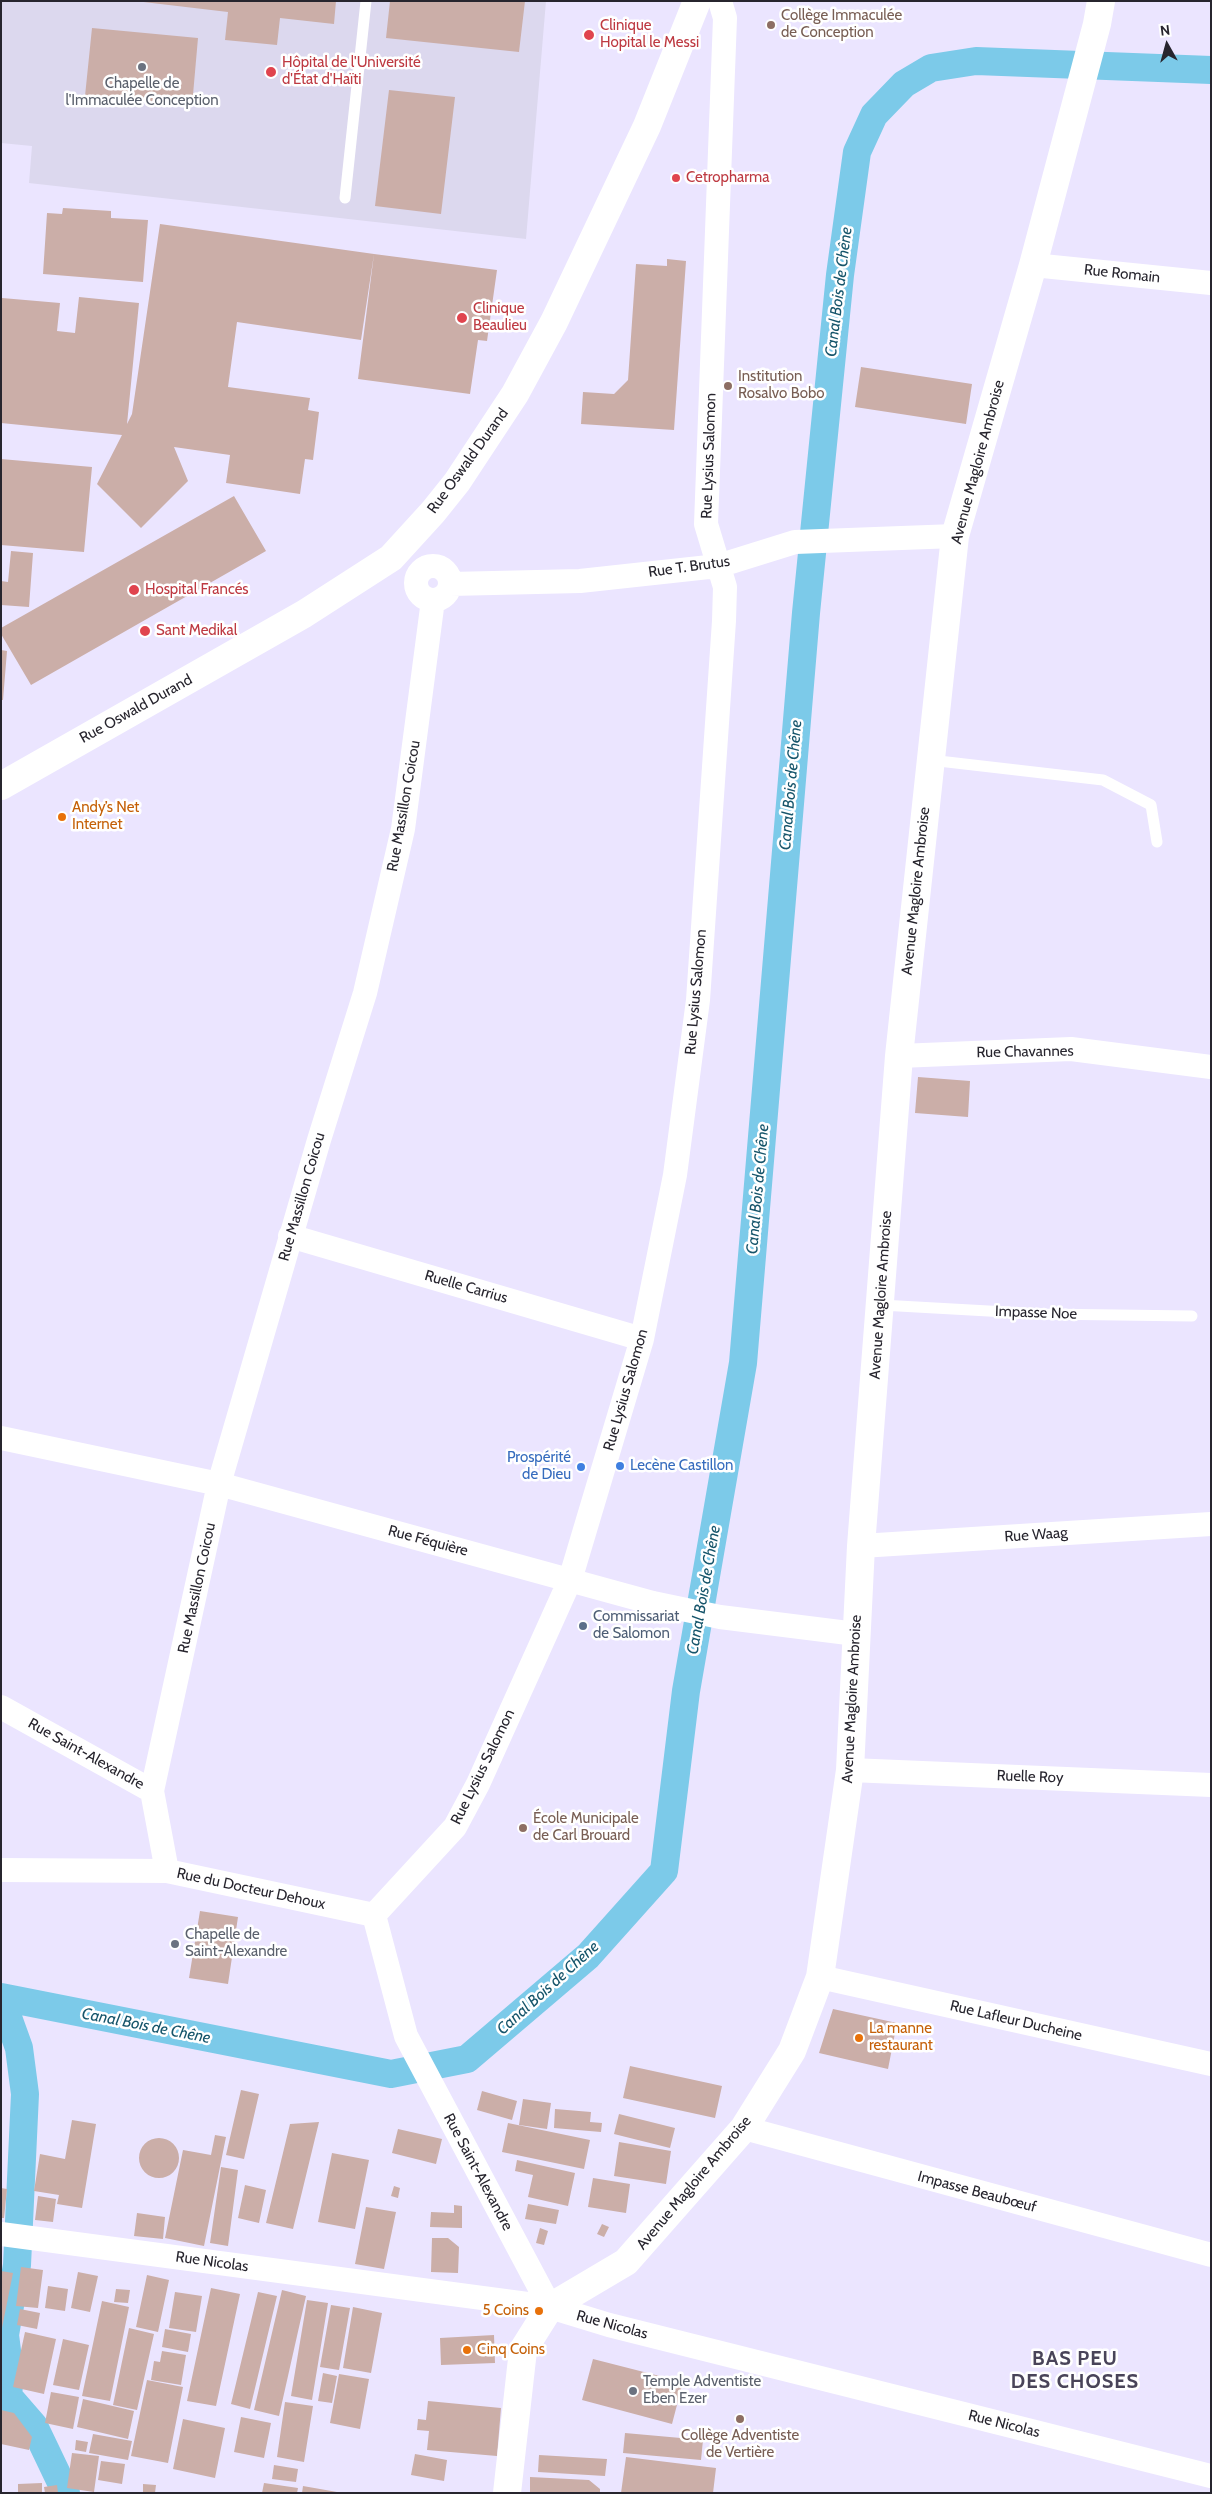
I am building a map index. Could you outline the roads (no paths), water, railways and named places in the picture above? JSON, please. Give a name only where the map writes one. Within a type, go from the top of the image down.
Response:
[{"type":"street","name":"Rue Oswald Durand","points":[[1,786],[304,614],[391,558],[457,482],[515,394],[554,322],[646,126],[697,1]]},
{"type":"street","name":"Rue Lysius Salomon","points":[[374,1915],[455,1827],[478,1784],[570,1580],[642,1339],[675,1175],[698,1000],[724,621],[725,587],[706,524],[725,18],[720,1]]},
{"type":"street","name":"Avenue Magloire Ambroise","points":[[507,2493],[523,2350],[550,2307],[626,2262],[744,2128],[792,2051],[820,1977],[850,1770],[861,1546],[899,1056],[929,760],[955,536],[1033,265],[1099,12]]},
{"type":"street","name":"Rue Romain","points":[[1033,265],[1211,283]]},
{"type":"street","name":"Rue T. Brutus","points":[[442,592],[580,581],[718,566],[795,542],[852,542],[955,536]]},
{"type":"street","points":[[391,558],[418,577],[419,593],[425,598],[442,592]]},
{"type":"street","name":"Rue Massillon Coicou","points":[[152,1791],[220,1484],[290,1236],[365,993],[403,829],[442,592]]},
{"type":"street","name":"Rue Chavannes","points":[[899,1056],[1071,1049],[1211,1068]]},
{"type":"street","name":"Ruelle Carrius","points":[[290,1236],[642,1339]]},
{"type":"street","name":"Rue Féquière","points":[[1,1438],[220,1484],[653,1603],[720,1617],[856,1634]]},
{"type":"street","name":"Rue Waag","points":[[861,1546],[1211,1524]]},
{"type":"street","name":"Rue Saint-Alexandre","points":[[1,1707],[152,1791],[167,1871]]},
{"type":"street","name":"Ruelle Roy","points":[[850,1770],[1211,1785]]},
{"type":"street","name":"Rue du Docteur Dehoux","points":[[1,1870],[167,1871],[374,1915]]},
{"type":"street","name":"Rue Saint-Alexandre","points":[[374,1915],[406,2036],[550,2307]]},
{"type":"street","name":"Rue Lafleur Ducheine","points":[[820,1977],[1211,2064]]},
{"type":"street","name":"Impasse Beaubœuf","points":[[744,2128],[1211,2256]]},
{"type":"street","name":"Rue Nicolas","points":[[2,2234],[550,2307],[608,2324],[1211,2476]]},
{"type":"lane","points":[[344,198],[366,1]]},
{"type":"lane","points":[[929,760],[1103,780],[1151,804],[1157,842]]},
{"type":"lane","name":"Impasse Noe","points":[[881,1305],[1042,1314],[1192,1316]]},
{"type":"waterway","name":"Canal Bois de Chêne","points":[[1,1997],[391,2074],[467,2059],[588,1956],[664,1871],[686,1691],[743,1363],[806,613],[840,275],[857,152],[874,115],[904,84],[931,68],[976,61],[1211,70]]},
{"type":"waterway","points":[[1,1998],[19,2048],[25,2094],[17,2265],[5,2335],[10,2374],[8,2396],[34,2426],[66,2493]]},
{"type":"place","name":"Collège Immaculée de Conception","points":[[771,25]]},
{"type":"place","name":"Clinique Hopital le Messi","points":[[589,35]]},
{"type":"place","name":"Chapelle de l'Immaculée Conception","points":[[142,67]]},
{"type":"place","name":"Hôpital de l'Université d'État d'Haïti","points":[[271,72]]},
{"type":"place","name":"Cetropharma","points":[[676,178]]},
{"type":"place","name":"Clinique Beaulieu","points":[[462,318]]},
{"type":"place","name":"Institution Rosalvo Bobo","points":[[728,386]]},
{"type":"place","name":"Hospital Francés","points":[[134,590]]},
{"type":"place","name":"Sant Medikal","points":[[145,631]]},
{"type":"place","name":"Andy’s Net Internet","points":[[62,817]]},
{"type":"place","name":"Lecène Castillon","points":[[620,1466]]},
{"type":"place","name":"Prospérité de Dieu","points":[[581,1467]]},
{"type":"place","name":"Commissariat de Salomon","points":[[583,1626]]},
{"type":"place","name":"École Municipale de Carl Brouard","points":[[523,1828]]},
{"type":"place","name":"Chapelle de Saint-Alexandre","points":[[175,1944]]},
{"type":"place","name":"La manne restaurant","points":[[859,2038]]},
{"type":"place","name":"5 Coins","points":[[539,2311]]},
{"type":"place","name":"Cinq Coins","points":[[467,2350]]},
{"type":"place","name":"Temple Adventiste Eben Ezer","points":[[633,2391]]},
{"type":"place","name":"Collège Adventiste de Vertière","points":[[740,2419]]},
{"type":"district","name":"BAS PEU DES CHOSES","points":[[1075,2370]]}]
